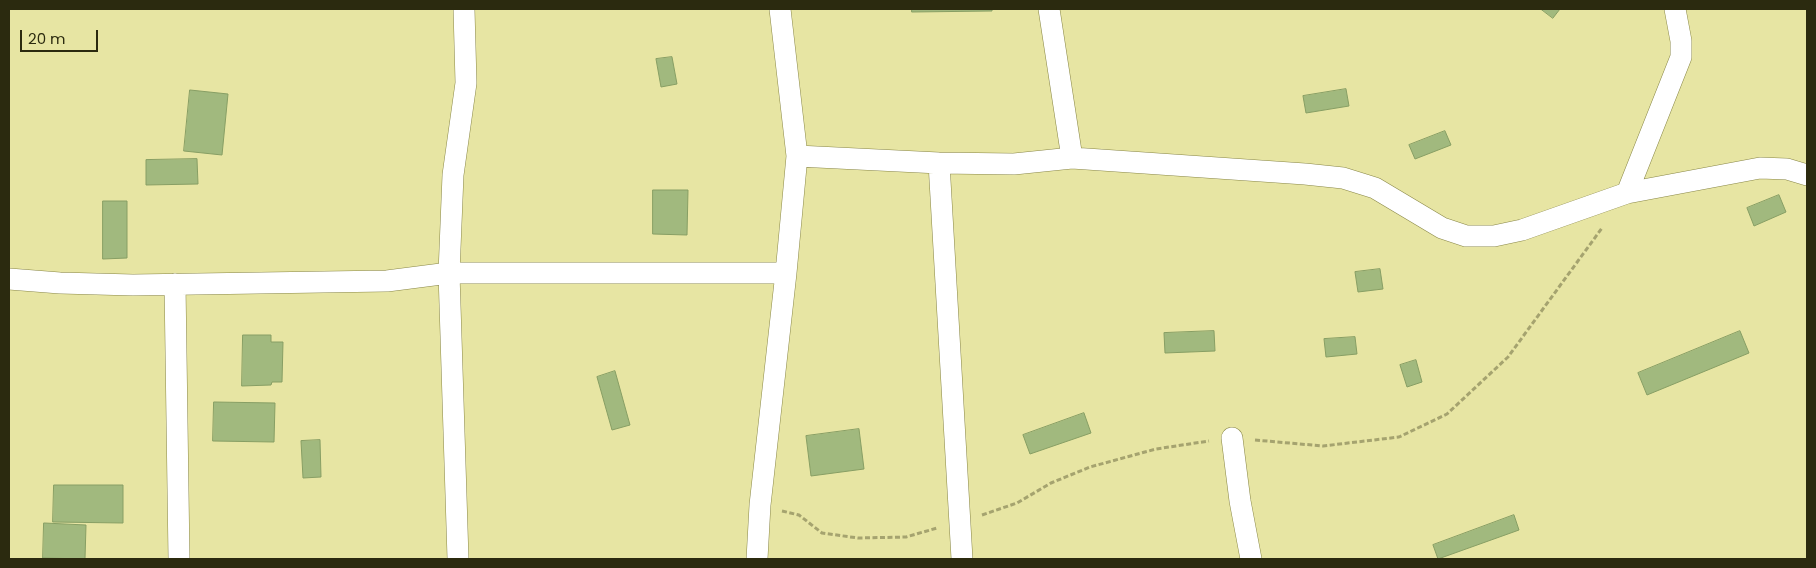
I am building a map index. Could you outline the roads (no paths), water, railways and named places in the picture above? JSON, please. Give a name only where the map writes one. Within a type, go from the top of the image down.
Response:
[{"type":"street","points":[[458,559],[449,273],[453,175],[466,83],[464,9]]},
{"type":"street","points":[[757,559],[760,505],[797,156],[780,9]]},
{"type":"street","points":[[1050,9],[1072,158]]},
{"type":"street","points":[[1627,193],[1681,57],[1681,41],[1675,9]]},
{"type":"street","points":[[797,156],[939,163],[1014,164],[1072,158],[1343,178],[1375,188],[1442,228],[1466,236],[1494,236],[1522,230],[1627,193],[1760,168],[1787,169],[1807,176]]},
{"type":"street","points":[[939,163],[962,559]]},
{"type":"street","points":[[9,278],[60,283],[133,285],[387,281],[449,273],[786,273]]},
{"type":"street","points":[[175,284],[179,559]]},
{"type":"street","points":[[1232,438],[1240,501],[1251,559]]}]
